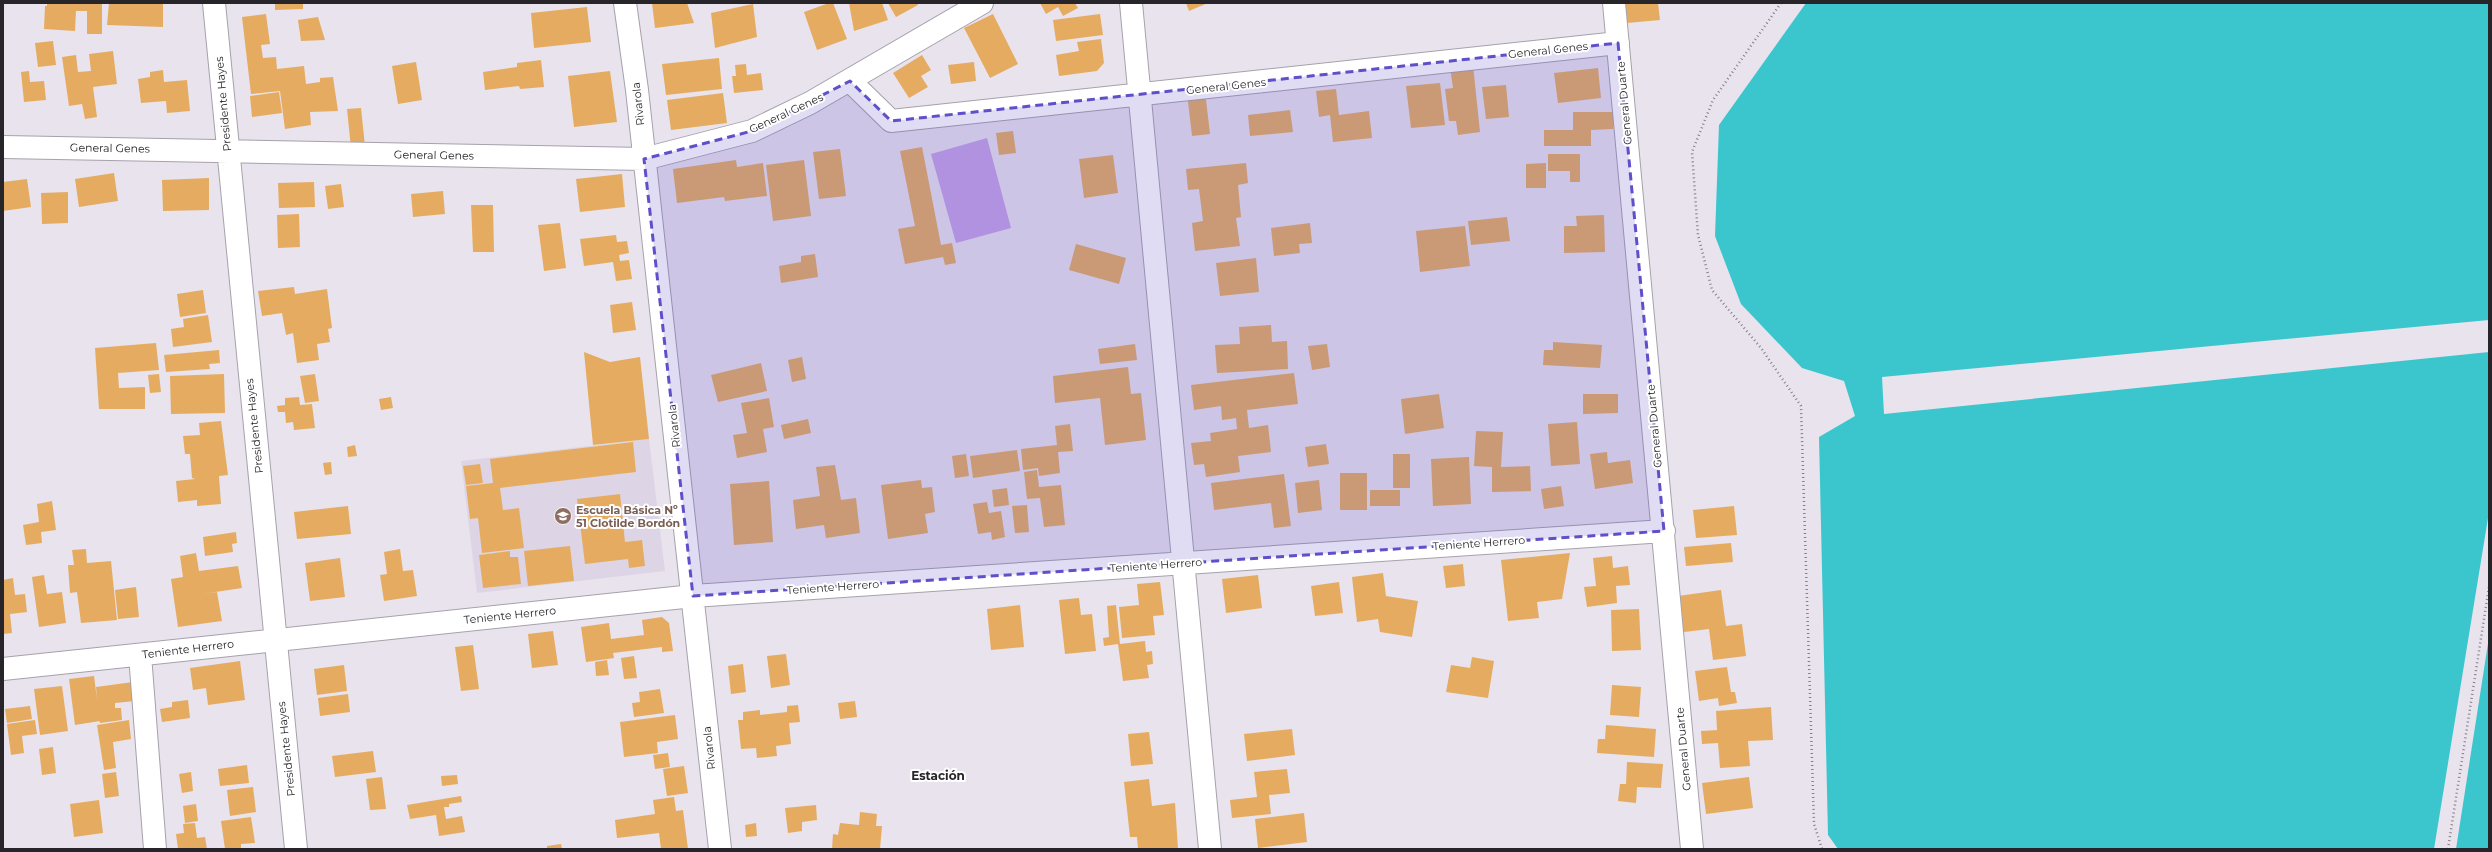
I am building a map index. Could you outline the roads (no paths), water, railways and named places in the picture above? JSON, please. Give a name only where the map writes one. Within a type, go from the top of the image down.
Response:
[{"type":"street","name":"Presidente Hayes","points":[[214,3],[296,849]]},
{"type":"street","name":"Rivarola","points":[[625,3],[644,159],[720,849]]},
{"type":"street","name":"General Genes","points":[[3,147],[228,150],[644,159],[752,131],[810,103],[850,81],[982,3]]},
{"type":"street","points":[[1131,3],[1210,849]]},
{"type":"street","name":"General Duarte","points":[[1614,3],[1664,531],[1692,849]]},
{"type":"street","name":"General Genes","points":[[850,81],[891,121],[1618,43]]},
{"type":"street","name":"Teniente Herrero","points":[[3,669],[275,639],[693,596],[1664,531]]},
{"type":"street","points":[[140,655],[155,849]]},
{"type":"water","points":[[1806,3],[2489,3],[2489,320],[1882,377],[1884,414],[2489,352],[2489,512],[2434,849],[1838,849],[1828,835],[1819,437],[1855,416],[1844,381],[1802,368],[1741,304],[1715,236],[1719,125]]},
{"type":"water","points":[[2489,637],[2489,849],[2456,849]]},
{"type":"place","name":"Escuela Básica Nº 51 Clotilde Bordón","points":[[563,516]]},
{"type":"district","name":"Estación","points":[[938,775]]}]
